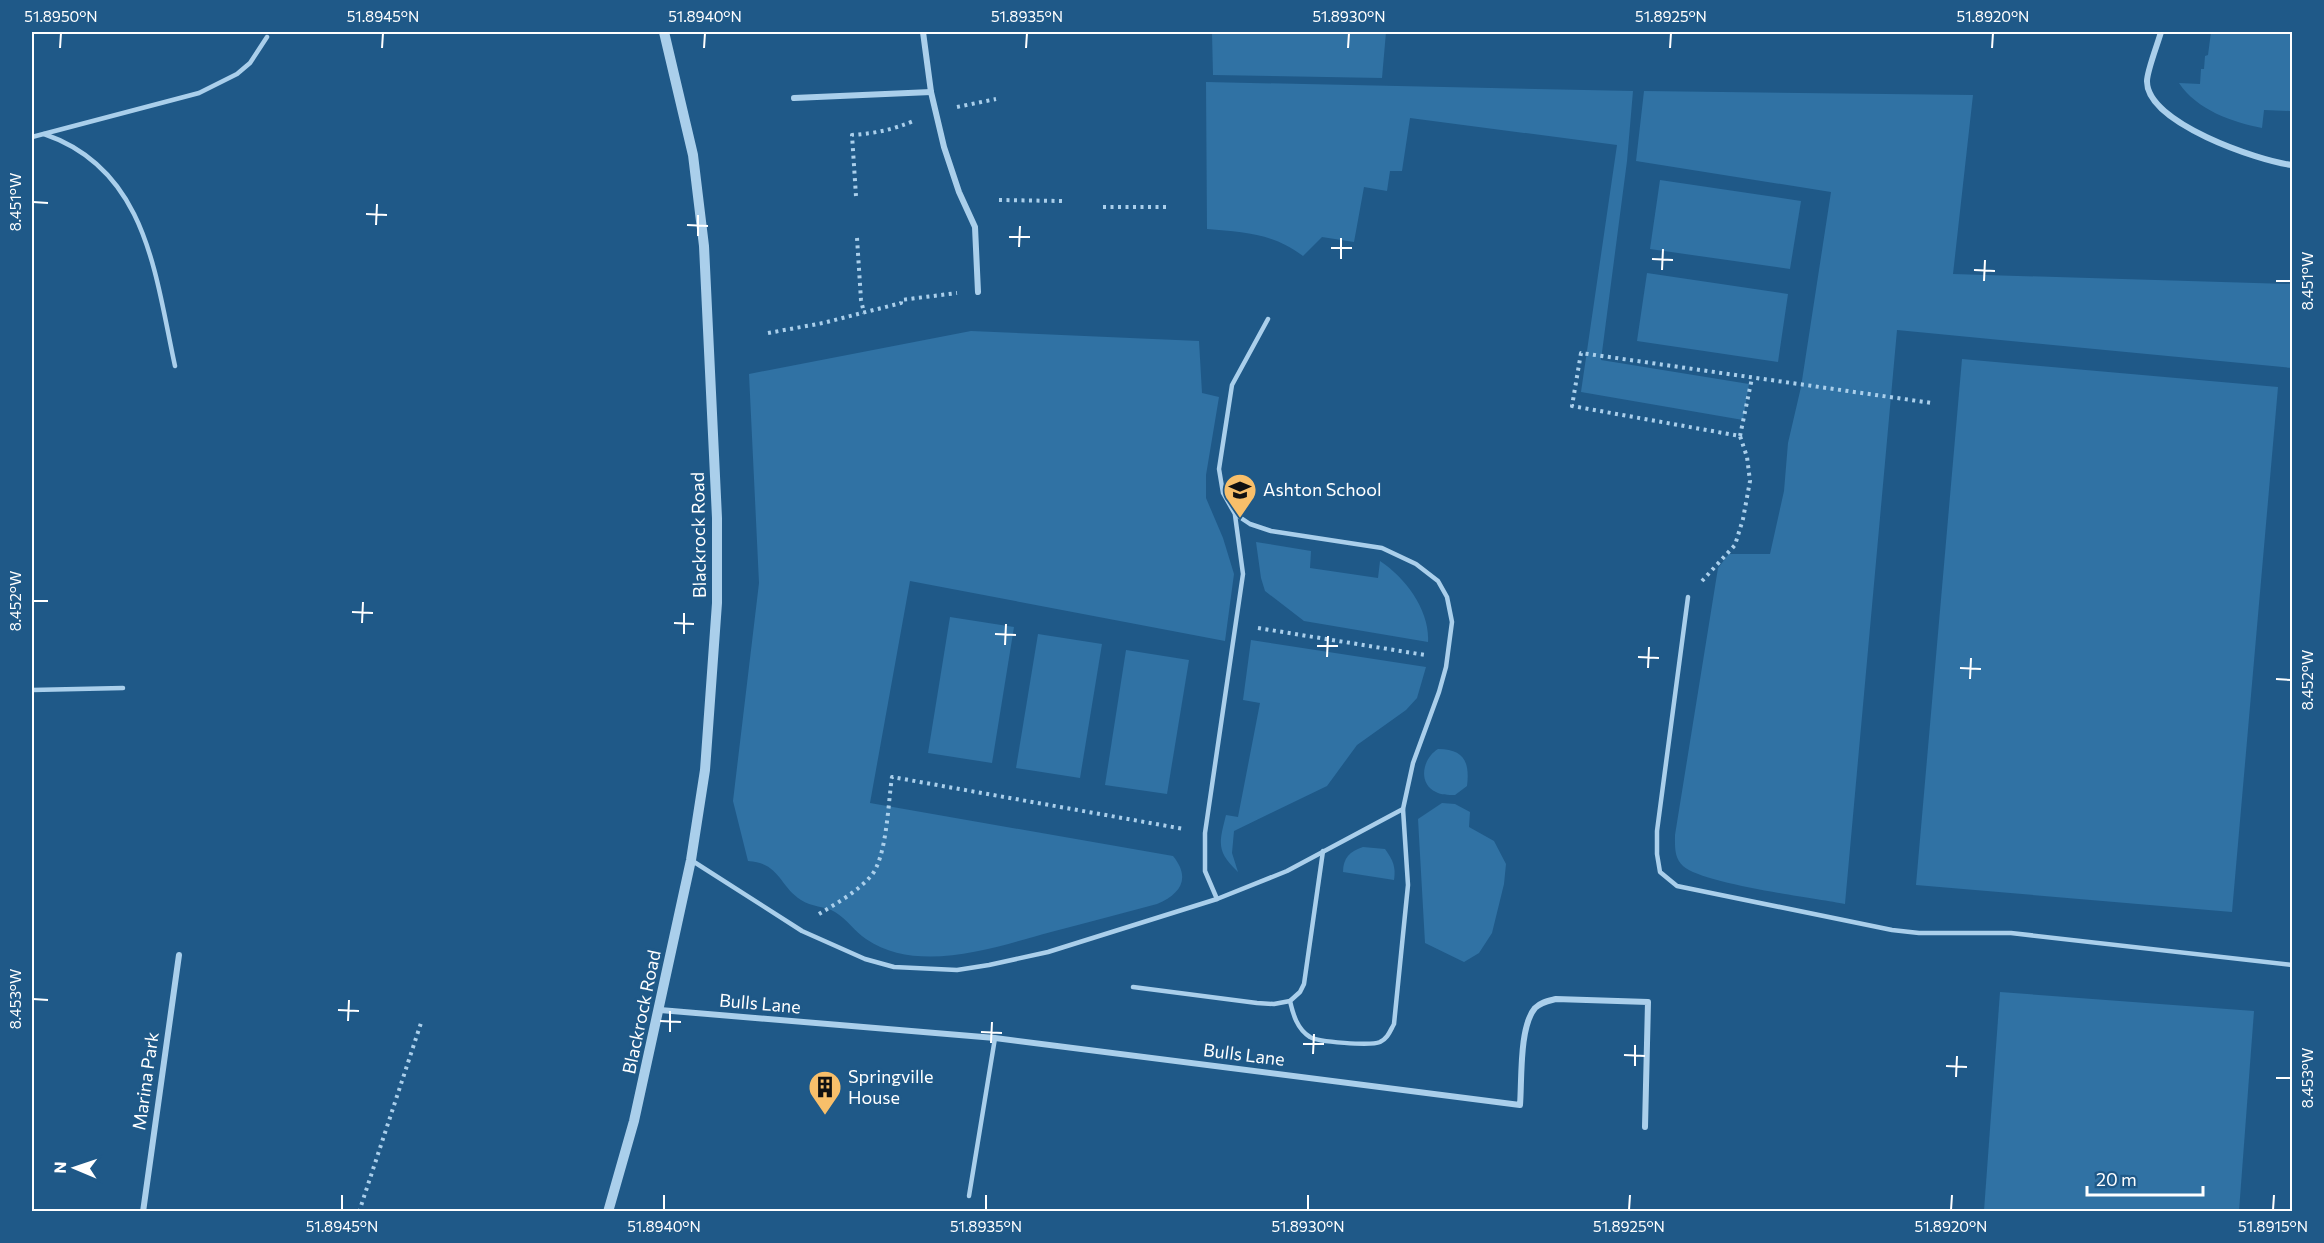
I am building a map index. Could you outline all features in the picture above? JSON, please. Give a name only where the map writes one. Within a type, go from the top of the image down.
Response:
[{"type":"street","name":"Blackrock Road","points":[[608,1212],[634,1121],[691,860],[705,770],[717,603],[717,518],[704,246],[693,155],[664,32]]},
{"type":"street","points":[[923,32],[931,92],[944,147],[959,192],[975,227],[978,292]]},
{"type":"street","points":[[2161,32],[2147,80],[2149,91],[2161,106],[2174,119],[2220,145],[2254,157],[2292,165]]},
{"type":"street","points":[[794,98],[931,92]]},
{"type":"street","name":"Marina Park","points":[[142,1212],[179,955]]},
{"type":"street","name":"Bulls Lane","points":[[660,1010],[995,1038],[1520,1106],[1527,1022],[1535,1008],[1544,1001],[1556,999],[1648,1002],[1645,1127]]},
{"type":"lane","points":[[32,137],[199,93],[224,82],[250,63],[267,37]]},
{"type":"lane","points":[[44,134],[66,142],[98,166],[117,185],[138,221],[148,244],[175,366]]},
{"type":"lane","points":[[1217,899],[1205,871],[1205,833],[1243,574],[1240,537],[1234,514],[1223,493],[1219,469],[1232,385],[1268,319]]},
{"type":"lane","points":[[1234,514],[1250,524],[1271,531],[1382,548],[1416,564],[1438,581],[1447,597],[1452,622],[1447,659],[1439,692],[1413,763],[1403,809],[1408,885],[1394,1024],[1388,1036],[1378,1043],[1312,1039],[1303,1032],[1294,1018],[1290,1000]]},
{"type":"lane","points":[[1688,597],[1657,831],[1660,872],[1677,886],[1901,931],[2011,933],[2292,964]]},
{"type":"lane","points":[[32,690],[123,688]]},
{"type":"lane","points":[[691,860],[802,931],[865,959],[894,967],[957,970],[1018,960],[1217,899],[1287,871],[1403,809]]},
{"type":"lane","points":[[1133,987],[1257,1003],[1274,1004],[1290,1000],[1300,992],[1304,984],[1323,851]]},
{"type":"lane","points":[[969,1196],[995,1038]]},
{"type":"path","points":[[856,196],[852,135],[893,130],[936,111],[996,99]]},
{"type":"path","points":[[999,200],[1062,201]]},
{"type":"path","points":[[1103,207],[1169,207]]},
{"type":"path","points":[[857,238],[864,313]]},
{"type":"path","points":[[768,333],[864,313],[901,303],[901,300],[978,292]]},
{"type":"path","points":[[1740,436],[1572,406],[1581,353],[1932,403]]},
{"type":"path","points":[[1688,597],[1735,545],[1743,519],[1750,481],[1747,457],[1740,436],[1752,378]]},
{"type":"path","points":[[1236,625],[1447,659]]},
{"type":"path","points":[[816,915],[856,889],[876,868],[882,850],[892,777],[1205,833]]},
{"type":"path","points":[[359,1212],[421,1023]]},
{"type":"shaded area","points":[[1212,32],[1386,32],[1382,78],[1213,75]]},
{"type":"shaded area","points":[[2211,32],[2292,32],[2290,111],[2264,110],[2262,128],[2227,118],[2195,101],[2179,83],[2200,84],[2201,69],[2204,69],[2205,56],[2208,55]]},
{"type":"shaded area","points":[[1206,82],[1633,91],[1627,161],[1601,360],[1749,384],[1743,420],[1581,392],[1617,145],[1410,118],[1402,171],[1390,171],[1387,191],[1364,187],[1354,242],[1322,237],[1303,256],[1269,238],[1207,229]]},
{"type":"shaded area","points":[[1644,91],[1973,95],[1953,274],[2292,284],[2292,368],[1897,330],[1845,904],[1735,884],[1694,873],[1680,863],[1675,843],[1718,568],[1729,554],[1770,554],[1784,491],[1788,443],[1801,387],[1831,192],[1636,161]]},
{"type":"shaded area","points":[[1660,180],[1801,201],[1790,269],[1650,249]]},
{"type":"shaded area","points":[[1647,273],[1788,294],[1778,362],[1637,341]]},
{"type":"shaded area","points":[[971,331],[1199,341],[1202,393],[1219,397],[1206,475],[1206,498],[1223,538],[1234,574],[1225,641],[910,581],[870,803],[1173,856],[1182,878],[1177,890],[1157,904],[982,950],[933,957],[887,950],[866,939],[835,912],[801,900],[767,866],[748,861],[733,801],[759,583],[749,374]]},
{"type":"shaded area","points":[[1962,359],[2278,387],[2232,912],[1916,885]]},
{"type":"shaded area","points":[[1256,542],[1311,551],[1310,568],[1378,578],[1380,561],[1399,576],[1421,607],[1428,630],[1428,642],[1304,621],[1265,591]]},
{"type":"shaded area","points":[[950,617],[1014,627],[992,763],[928,753]]},
{"type":"shaded area","points":[[1038,634],[1102,644],[1080,778],[1016,768]]},
{"type":"shaded area","points":[[1251,640],[1426,667],[1417,698],[1406,710],[1357,745],[1327,786],[1234,831],[1232,853],[1238,872],[1226,858],[1221,840],[1226,815],[1238,817],[1260,703],[1243,700]]},
{"type":"shaded area","points":[[1126,650],[1189,660],[1167,794],[1105,785]]},
{"type":"shaded area","points":[[1438,749],[1454,751],[1463,758],[1466,764],[1467,786],[1455,795],[1438,793],[1426,783],[1424,770],[1426,764]]},
{"type":"shaded area","points":[[1442,803],[1455,804],[1470,812],[1469,827],[1494,841],[1506,864],[1504,884],[1492,933],[1479,953],[1464,962],[1425,943],[1418,819]]},
{"type":"shaded area","points":[[1363,847],[1385,849],[1393,864],[1394,880],[1343,872],[1348,856]]},
{"type":"shaded area","points":[[2000,992],[2254,1011],[2239,1211],[1984,1211]]},
{"type":"place","name":"Ashton School","points":[[1240,519]]},
{"type":"place","name":"Springville House","points":[[825,1116]]}]
